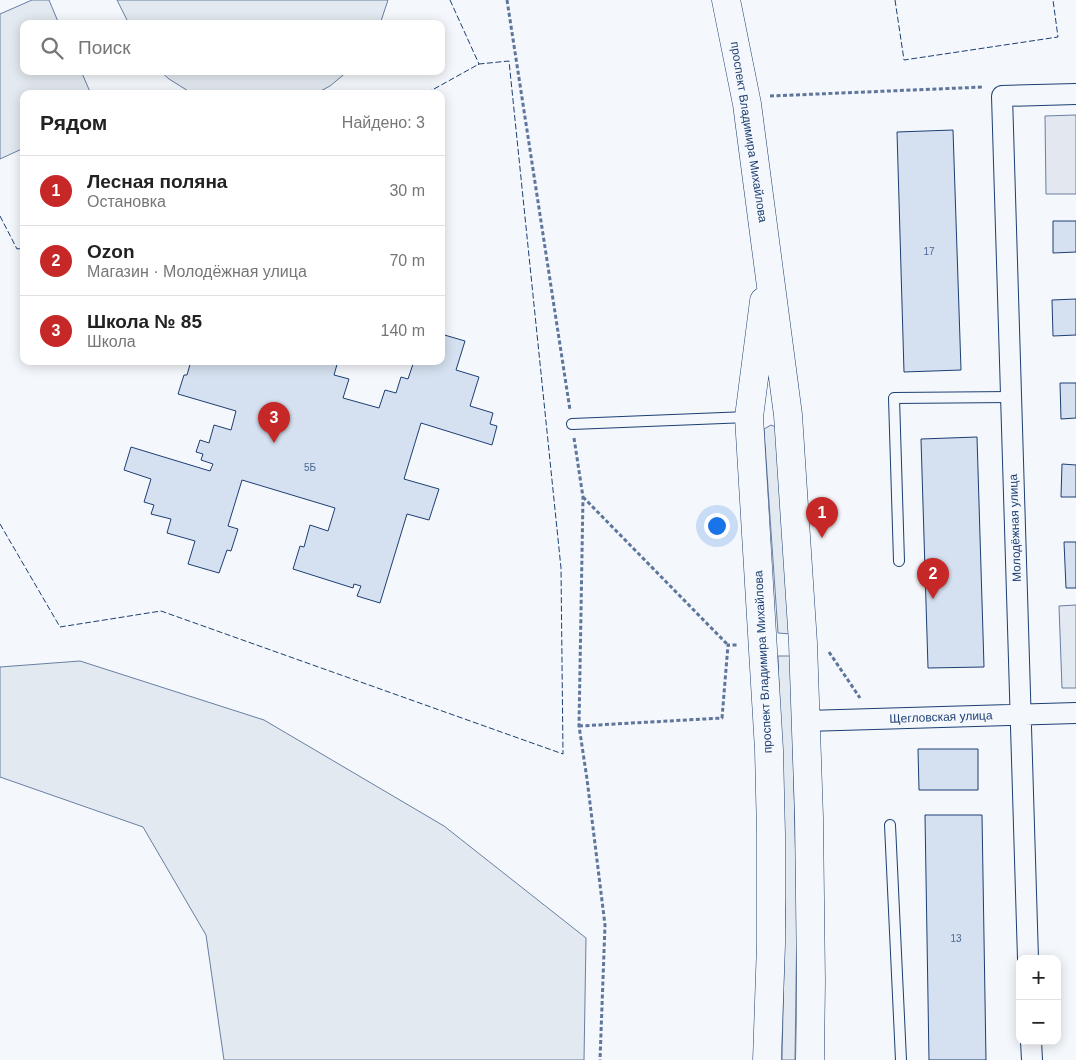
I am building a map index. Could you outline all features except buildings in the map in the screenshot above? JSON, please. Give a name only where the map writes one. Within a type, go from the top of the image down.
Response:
[{"type":"main road","name":"проспект Владимира Михайлова","points":[[726,0],[747,104],[788,415],[803,642],[810,817],[810,1060]]},
{"type":"main road","name":"проспект Владимира Михайлова","points":[[767,1060],[771,944],[769,750],[749,417],[769,265]]},
{"type":"main road","points":[[749,417],[788,415]]},
{"type":"street","points":[[1002,96],[1076,94]]},
{"type":"street","name":"Молодёжная улица","points":[[1002,96],[1028,955]]},
{"type":"street","name":"Щегловская улица","points":[[806,721],[1076,713]]},
{"type":"street","points":[[1031,1045],[1032,1060]]},
{"type":"lane","points":[[898,561],[894,398],[1011,397]]},
{"type":"lane","points":[[572,424],[749,417]]},
{"type":"lane","points":[[890,825],[901,1060]]},
{"type":"path","points":[[508,0],[583,497],[578,726],[587,779],[605,925],[600,1060]]},
{"type":"path","points":[[765,97],[989,86],[1002,96]]},
{"type":"path","points":[[583,497],[728,645],[763,644]]},
{"type":"path","points":[[803,642],[822,642],[859,698],[868,698]]},
{"type":"path","points":[[578,726],[722,718],[728,645]]},
{"type":"shaded area","points":[[32,0],[49,0],[57,20],[20,20],[20,75],[83,75],[89,90],[20,90],[20,150],[0,159],[0,14]]},
{"type":"shaded area","points":[[117,0],[388,0],[381,20],[127,20]]},
{"type":"shaded area","points":[[164,75],[343,75],[322,90],[187,90]]},
{"type":"shaded area","points":[[1076,115],[1076,194],[1046,194],[1045,116]]},
{"type":"shaded area","points":[[771,425],[778,428],[791,634],[778,633],[764,429]]},
{"type":"shaded area","points":[[1076,605],[1076,688],[1062,688],[1059,606]]},
{"type":"shaded area","points":[[778,656],[791,656],[797,914],[795,1060],[782,1060],[785,913]]},
{"type":"shaded area","points":[[80,661],[264,720],[444,826],[586,938],[584,1060],[224,1060],[206,935],[143,827],[0,777],[0,667]]},
{"type":"fence","points":[[450,0],[478,65]]},
{"type":"fence","points":[[895,0],[904,60],[1058,37],[1053,0]]},
{"type":"fence","points":[[0,524],[60,627],[161,611],[563,754],[561,568],[509,61],[479,64],[432,90]]},
{"type":"fence","points":[[0,216],[17,249],[20,249]]},
{"type":"place","name":"Школа № 85","points":[[274,443]]},
{"type":"place","name":"Лесная поляна","points":[[822,538]]},
{"type":"place","name":"Ozon","points":[[933,599]]}]
